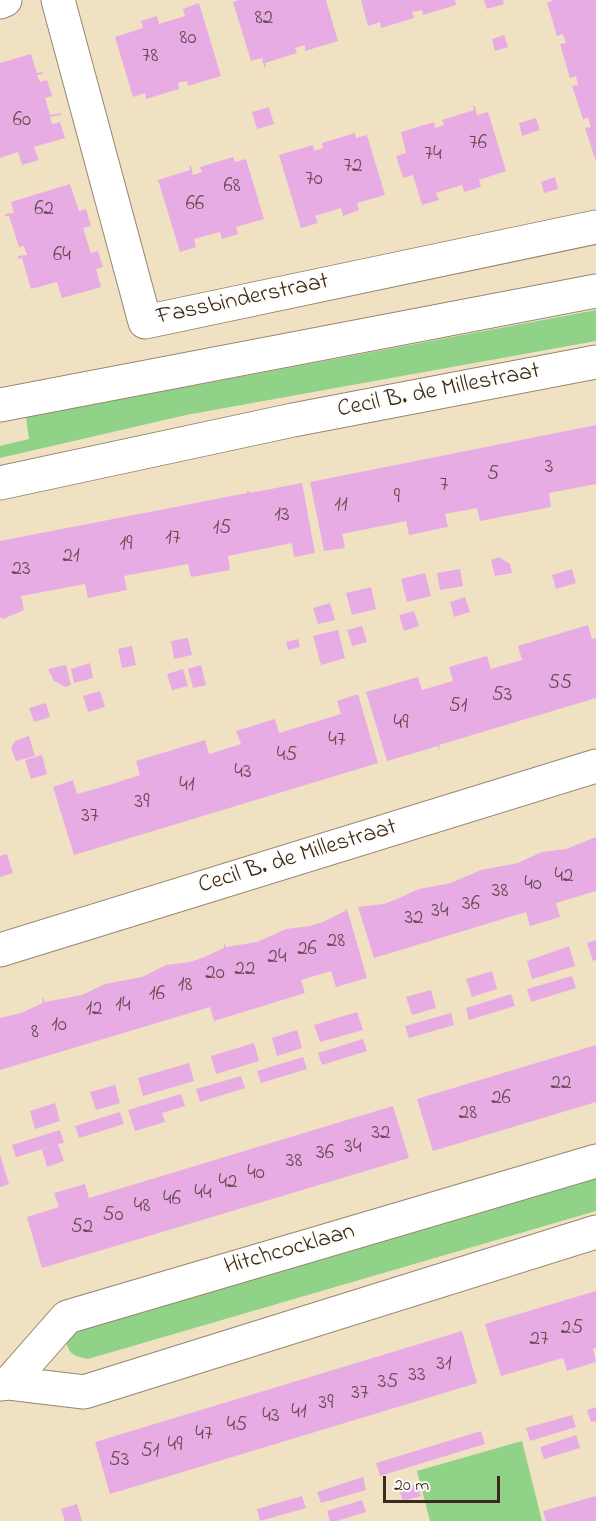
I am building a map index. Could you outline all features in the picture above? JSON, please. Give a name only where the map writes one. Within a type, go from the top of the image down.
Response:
[{"type":"street","points":[[0,2],[5,0]]},
{"type":"street","name":"Fassbinderstraat","points":[[58,0],[145,322],[596,227]]},
{"type":"street","points":[[0,405],[596,291]]},
{"type":"street","name":"Cecil B. de Millestraat","points":[[0,483],[293,420],[596,362]]},
{"type":"street","name":"Cecil B. de Millestraat","points":[[0,950],[596,766]]},
{"type":"street","name":"Hitchcocklaan","points":[[5,1383],[67,1317],[596,1161]]},
{"type":"street","name":"Hitchcocklaan","points":[[5,1383],[84,1392],[596,1232]]},
{"type":"green space","points":[[596,310],[596,341],[186,415],[0,458],[0,446],[29,439],[26,417]]},
{"type":"green space","points":[[596,1176],[596,1211],[88,1359],[74,1355],[66,1342],[73,1329]]},
{"type":"green space","points":[[522,1441],[542,1521],[430,1521],[417,1471]]},
{"type":"building","points":[[238,0],[326,0],[338,41],[305,51],[305,45],[295,48],[297,53],[265,63],[266,67],[264,67],[262,58],[251,61],[233,2]]},
{"type":"building","points":[[361,0],[455,0],[456,5],[423,15],[422,10],[412,12],[414,18],[381,28],[380,22],[368,26]]},
{"type":"building","points":[[484,0],[503,0],[504,4],[487,9]]},
{"type":"building","points":[[596,0],[596,162],[585,128],[591,127],[588,118],[583,119],[572,86],[578,85],[576,76],[570,78],[560,44],[566,43],[563,34],[557,36],[547,2]]},
{"type":"building","points":[[199,3],[221,76],[188,86],[187,81],[178,83],[179,89],[146,99],[145,93],[133,97],[115,37],[143,28],[141,21],[157,16],[159,24],[185,16],[183,9]]},
{"type":"building","points":[[504,35],[508,47],[495,51],[492,39]]},
{"type":"building","points":[[31,54],[37,73],[43,72],[37,75],[40,82],[47,80],[52,96],[45,98],[50,115],[61,113],[61,115],[50,117],[52,124],[60,122],[65,138],[34,147],[39,160],[22,165],[18,152],[0,158],[0,63]]},
{"type":"building","points":[[473,106],[475,106],[477,115],[488,112],[506,171],[479,180],[481,187],[464,192],[462,185],[436,193],[439,200],[422,205],[413,175],[403,178],[396,156],[406,153],[401,132],[434,122],[435,128],[444,125],[442,120],[474,110]]},
{"type":"building","points":[[269,107],[274,124],[257,129],[252,112]]},
{"type":"building","points":[[536,118],[540,130],[522,136],[519,123]]},
{"type":"building","points":[[355,133],[356,138],[367,135],[385,195],[357,203],[359,210],[343,216],[341,208],[315,216],[318,223],[301,228],[279,155],[313,145],[314,151],[323,148],[322,143]]},
{"type":"building","points":[[233,157],[235,162],[246,159],[264,219],[236,227],[238,234],[222,239],[220,232],[194,239],[196,247],[180,252],[158,180],[190,170],[189,166],[191,166],[193,175],[202,172],[200,167]]},
{"type":"building","points":[[555,177],[558,189],[544,193],[541,182]]},
{"type":"building","points":[[70,184],[79,211],[86,209],[91,226],[83,228],[91,253],[98,251],[103,267],[96,269],[101,287],[62,298],[57,282],[31,289],[22,258],[18,259],[18,256],[27,255],[24,246],[19,247],[9,216],[5,214],[14,213],[11,202]]},
{"type":"building","points":[[596,425],[596,484],[549,493],[551,507],[480,521],[477,508],[445,514],[448,527],[409,535],[406,521],[342,534],[345,548],[324,551],[310,482]]},
{"type":"building","points":[[302,483],[315,553],[294,557],[292,543],[228,556],[230,570],[191,577],[188,564],[124,576],[127,590],[88,598],[85,584],[21,596],[24,610],[3,619],[0,617],[0,541],[247,493],[247,491],[250,493]]},
{"type":"building","points":[[499,557],[510,564],[512,573],[495,576],[491,560]]},
{"type":"building","points":[[460,569],[463,586],[440,590],[437,573]]},
{"type":"building","points":[[572,569],[576,583],[556,589],[552,575]]},
{"type":"building","points":[[425,573],[431,596],[407,602],[401,579]]},
{"type":"building","points":[[371,587],[376,609],[352,615],[346,593]]},
{"type":"building","points":[[465,597],[470,612],[454,617],[450,602]]},
{"type":"building","points":[[330,603],[335,620],[318,624],[313,608]]},
{"type":"building","points":[[414,611],[419,626],[404,631],[399,615]]},
{"type":"building","points":[[588,625],[592,639],[596,638],[596,698],[439,745],[440,750],[438,746],[387,761],[366,692],[418,677],[422,690],[453,681],[449,667],[487,656],[491,669],[522,660],[518,646]]},
{"type":"building","points":[[362,626],[367,642],[352,646],[347,630]]},
{"type":"building","points":[[338,630],[345,658],[321,665],[313,636]]},
{"type":"building","points":[[188,638],[192,655],[174,659],[171,641]]},
{"type":"building","points":[[298,639],[300,647],[288,650],[286,642]]},
{"type":"building","points":[[132,646],[136,665],[122,668],[118,649]]},
{"type":"building","points":[[90,663],[93,678],[74,683],[71,669]]},
{"type":"building","points":[[66,665],[71,685],[65,687],[54,681],[48,669]]},
{"type":"building","points":[[201,665],[206,685],[193,688],[188,669]]},
{"type":"building","points":[[183,669],[188,686],[172,690],[167,674]]},
{"type":"building","points":[[100,691],[105,707],[88,712],[83,696]]},
{"type":"building","points":[[358,694],[378,763],[74,855],[53,787],[73,780],[77,794],[109,785],[140,775],[136,761],[205,740],[209,754],[241,744],[236,731],[275,719],[279,733],[341,714],[337,701]]},
{"type":"building","points":[[46,703],[50,717],[34,722],[29,708]]},
{"type":"building","points":[[29,736],[35,756],[16,761],[11,748],[15,741]]},
{"type":"building","points":[[42,755],[47,774],[31,779],[25,760]]},
{"type":"building","points":[[596,837],[596,891],[556,903],[560,917],[530,926],[526,912],[374,958],[358,907],[384,904],[419,889],[451,883],[481,870],[518,863],[542,852],[566,849]]},
{"type":"building","points":[[7,854],[13,873],[0,877],[0,856]]},
{"type":"building","points":[[347,909],[367,978],[336,987],[331,971],[301,980],[305,993],[214,1021],[210,1007],[0,1070],[0,1018],[21,1013],[43,1003],[42,998],[45,1002],[82,995],[105,984],[142,977],[166,965],[202,958],[224,948],[224,943],[226,947],[257,942],[286,929],[323,922]]},
{"type":"building","points":[[596,940],[596,960],[593,961],[587,943]]},
{"type":"building","points":[[569,946],[575,966],[532,979],[527,961]]},
{"type":"building","points":[[492,971],[497,989],[472,997],[466,979]]},
{"type":"building","points":[[572,976],[576,988],[531,1002],[527,989]]},
{"type":"building","points":[[431,990],[436,1008],[412,1015],[406,997]]},
{"type":"building","points":[[511,994],[515,1006],[469,1020],[466,1008]]},
{"type":"building","points":[[357,1012],[363,1030],[320,1042],[314,1025]]},
{"type":"building","points":[[451,1013],[454,1025],[409,1038],[405,1026]]},
{"type":"building","points":[[297,1030],[302,1048],[277,1056],[272,1038]]},
{"type":"building","points":[[363,1039],[367,1051],[322,1065],[318,1053]]},
{"type":"building","points":[[254,1043],[259,1061],[216,1074],[211,1056]]},
{"type":"building","points":[[596,1045],[596,1102],[433,1151],[417,1099]]},
{"type":"building","points":[[303,1057],[307,1069],[261,1083],[257,1071]]},
{"type":"building","points":[[189,1063],[194,1081],[143,1096],[138,1078]]},
{"type":"building","points":[[241,1076],[245,1088],[200,1102],[196,1089]]},
{"type":"building","points":[[115,1085],[120,1103],[96,1110],[90,1092]]},
{"type":"building","points":[[181,1094],[185,1106],[162,1113],[165,1122],[135,1131],[128,1110]]},
{"type":"building","points":[[55,1103],[60,1121],[35,1129],[30,1111]]},
{"type":"building","points":[[393,1106],[409,1158],[42,1268],[27,1217],[59,1207],[54,1193],[85,1184],[89,1198]]},
{"type":"building","points":[[120,1112],[124,1124],[79,1138],[75,1126]]},
{"type":"building","points":[[60,1130],[64,1143],[58,1144],[64,1161],[47,1167],[42,1150],[50,1147],[16,1157],[12,1145]]},
{"type":"building","points":[[0,1155],[9,1184],[0,1187]]},
{"type":"building","points":[[596,1291],[596,1348],[593,1348],[596,1362],[567,1371],[563,1358],[501,1376],[485,1324]]},
{"type":"building","points":[[462,1331],[477,1383],[110,1494],[95,1442]]},
{"type":"building","points":[[596,1407],[596,1421],[591,1422],[587,1410]]},
{"type":"building","points":[[572,1415],[576,1427],[530,1441],[526,1428]]},
{"type":"building","points":[[481,1431],[485,1444],[380,1476],[376,1463]]},
{"type":"building","points":[[576,1435],[580,1448],[544,1459],[540,1447]]},
{"type":"building","points":[[363,1477],[366,1490],[321,1503],[317,1492]]},
{"type":"building","points":[[417,1484],[421,1496],[403,1501],[399,1489]]},
{"type":"building","points":[[302,1496],[306,1508],[260,1521],[257,1509]]},
{"type":"building","points":[[596,1496],[596,1521],[546,1521],[543,1511]]},
{"type":"building","points":[[362,1500],[366,1512],[330,1521],[327,1511]]},
{"type":"building","points":[[77,1504],[82,1521],[65,1521],[61,1509]]}]
